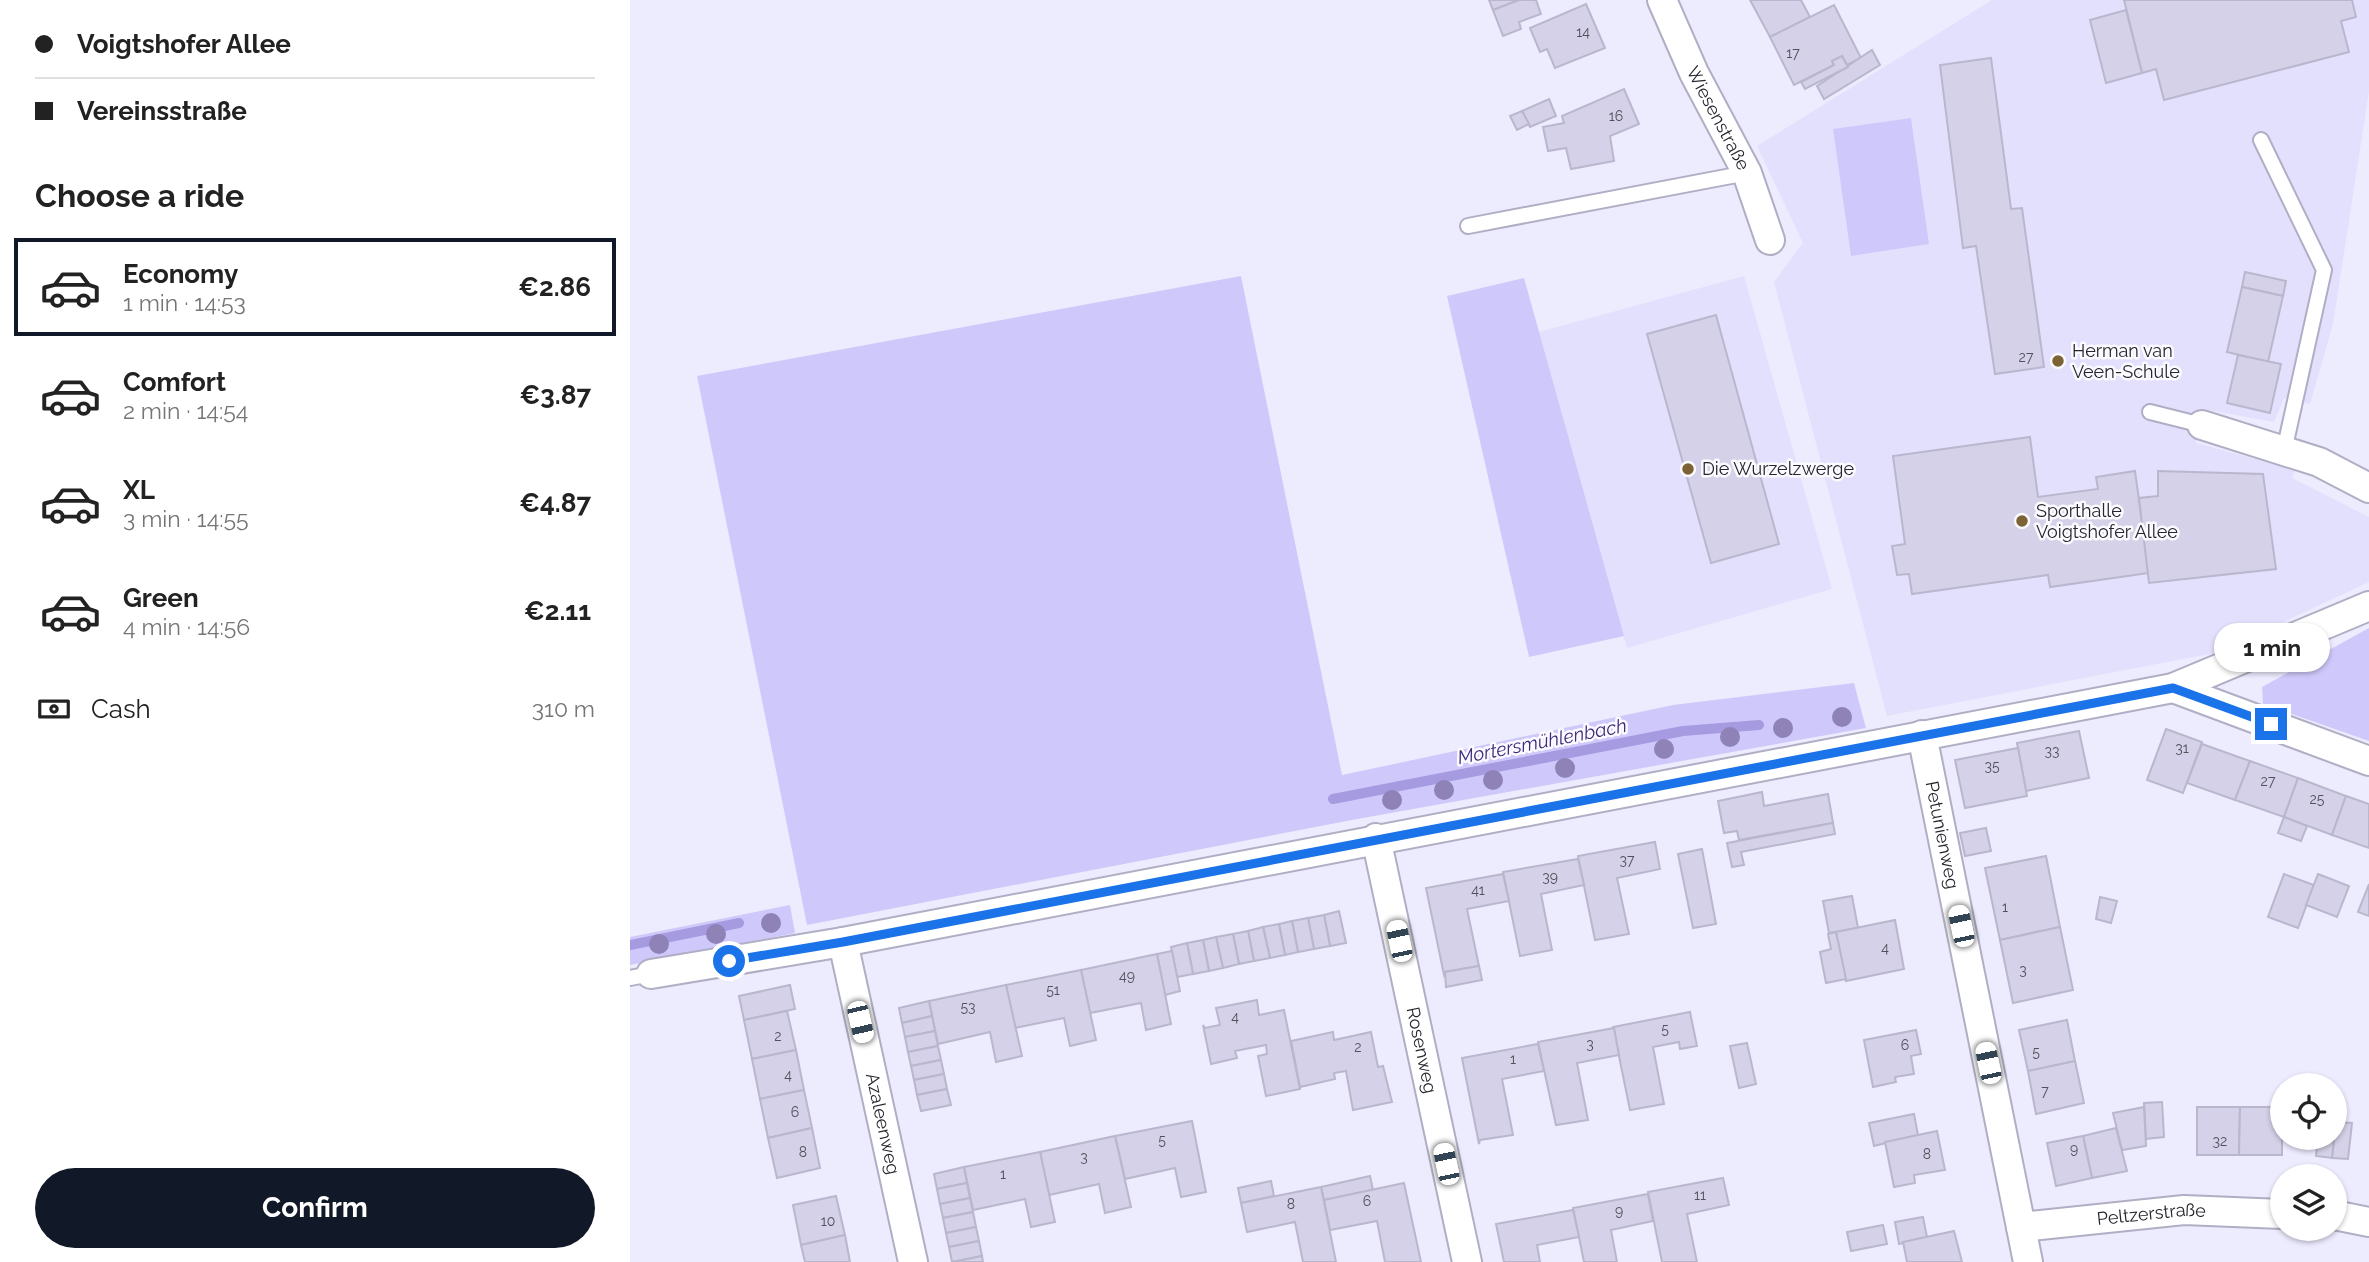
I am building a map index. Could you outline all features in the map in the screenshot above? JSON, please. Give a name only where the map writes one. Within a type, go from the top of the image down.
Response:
[{"type":"street","name":"Wiesenstraße","points":[[1662,0],[1694,73],[1747,173],[1770,240]]},
{"type":"street","points":[[2202,425],[2319,462],[2369,488]]},
{"type":"street","points":[[640,976],[843,942],[1376,838],[2173,688],[2369,606]]},
{"type":"street","points":[[2173,688],[2369,761]]},
{"type":"street","name":"Petunienweg","points":[[1922,735],[2028,1262]]},
{"type":"street","name":"Rosenweg","points":[[1376,838],[1467,1262]]},
{"type":"street","name":"Azaleenweg","points":[[843,942],[912,1262]]},
{"type":"street","name":"Peltzerstraße","points":[[2021,1227],[2184,1210],[2270,1214]]},
{"type":"street","points":[[2347,1218],[2369,1222]]},
{"type":"lane","points":[[2261,140],[2324,270],[2284,451]]},
{"type":"lane","points":[[1468,226],[1747,173]]},
{"type":"lane","points":[[2150,412],[2202,425]]},
{"type":"shaded area","name":"Herman van Veen-Schule","points":[[1992,0],[2369,0],[2369,91],[2333,324],[2310,404],[2284,398],[2274,422],[2203,409],[2196,443],[2295,470],[2292,478],[2369,517],[2369,582],[2219,652],[1887,716],[1774,282],[1803,243],[1757,146]]},
{"type":"shaded area","points":[[1911,118],[1929,244],[1851,256],[1833,129]]},
{"type":"shaded area","points":[[1241,276],[1342,775],[1673,705],[1854,683],[1866,728],[1352,820],[807,925],[697,376]]},
{"type":"shaded area","name":"Die Wurzelzwerge","points":[[1744,276],[1832,589],[1627,648],[1539,332]]},
{"type":"shaded area","points":[[1524,278],[1624,636],[1529,657],[1447,296]]},
{"type":"shaded area","points":[[2369,628],[2369,741],[2263,704],[2262,687]]},
{"type":"shaded area","points":[[790,905],[795,933],[630,965],[630,937]]},
{"type":"building","points":[[1489,0],[1519,0],[1493,10]]},
{"type":"building","points":[[1519,0],[1536,0],[1541,14],[1519,22],[1521,29],[1503,36],[1493,10]]},
{"type":"building","points":[[1750,0],[1801,0],[1810,17],[1770,37]]},
{"type":"building","points":[[2124,0],[2352,0],[2356,17],[2341,21],[2349,52],[2164,100],[2156,69],[2142,73]]},
{"type":"building","points":[[1586,4],[1605,48],[1555,68],[1547,49],[1540,52],[1530,28]]},
{"type":"building","points":[[1834,5],[1861,58],[1847,65],[1842,56],[1832,61],[1834,65],[1794,85],[1770,37]]},
{"type":"building","points":[[2126,10],[2142,73],[2106,83],[2090,20]]},
{"type":"building","points":[[1872,50],[1880,65],[1824,99],[1817,86]]},
{"type":"building","points":[[1842,56],[1848,67],[1805,89],[1801,82],[1834,65],[1832,61]]},
{"type":"building","points":[[1991,58],[2011,209],[2022,208],[2044,367],[1995,374],[1976,246],[1963,248],[1940,65]]},
{"type":"building","points":[[1624,89],[1639,124],[1610,136],[1614,161],[1571,169],[1566,148],[1548,151],[1543,127],[1564,123],[1562,116]]},
{"type":"building","points":[[1549,99],[1556,116],[1530,127],[1522,111]]},
{"type":"building","points":[[1522,111],[1529,124],[1517,130],[1510,116]]},
{"type":"building","points":[[2245,272],[2286,281],[2283,296],[2242,287]]},
{"type":"building","points":[[2242,287],[2283,296],[2268,362],[2227,352]]},
{"type":"building","points":[[1716,315],[1779,544],[1711,563],[1647,334]]},
{"type":"building","points":[[2238,355],[2281,364],[2270,413],[2227,403]]},
{"type":"building","name":"Sporthalle Voigtshofer Allee","points":[[2030,437],[2038,497],[2098,489],[2096,477],[2135,471],[2149,573],[2050,587],[2048,575],[1912,594],[1909,574],[1897,575],[1892,546],[1905,544],[1893,456]]},
{"type":"building","points":[[2158,471],[2263,474],[2276,569],[2149,583],[2139,498],[2158,496]]},
{"type":"building","points":[[2166,729],[2202,742],[2183,793],[2147,780]]},
{"type":"building","points":[[2079,731],[2089,778],[2026,791],[2017,743]]},
{"type":"building","points":[[2202,744],[2250,761],[2235,800],[2187,783]]},
{"type":"building","points":[[2018,748],[2027,796],[1965,808],[1955,760]]},
{"type":"building","points":[[2250,761],[2298,778],[2284,817],[2235,800]]},
{"type":"building","points":[[2298,778],[2346,796],[2332,835],[2284,817]]},
{"type":"building","points":[[1762,792],[1764,806],[1828,794],[1833,823],[1739,840],[1737,831],[1724,833],[1718,801]]},
{"type":"building","points":[[2346,796],[2369,804],[2369,848],[2332,835]]},
{"type":"building","points":[[2284,817],[2307,826],[2301,841],[2278,833]]},
{"type":"building","points":[[1833,823],[1835,834],[1741,852],[1744,865],[1732,867],[1727,843]]},
{"type":"building","points":[[1986,828],[1991,851],[1965,856],[1960,833]]},
{"type":"building","points":[[1655,842],[1660,869],[1617,878],[1629,934],[1595,940],[1578,856]]},
{"type":"building","points":[[1702,849],[1716,924],[1693,928],[1678,854]]},
{"type":"building","points":[[2046,856],[2060,927],[2000,940],[1985,868]]},
{"type":"building","points":[[1578,859],[1584,885],[1541,894],[1552,950],[1520,956],[1503,872]]},
{"type":"building","points":[[1503,874],[1509,901],[1467,909],[1479,966],[1445,972],[1444,975],[1426,888]]},
{"type":"building","points":[[2284,874],[2314,885],[2298,928],[2268,917]]},
{"type":"building","points":[[2318,874],[2349,886],[2337,917],[2306,905]]},
{"type":"building","points":[[2369,884],[2369,916],[2358,912]]},
{"type":"building","points":[[1852,896],[1858,928],[1829,933],[1823,901]]},
{"type":"building","points":[[2100,897],[2117,901],[2111,923],[2096,919]]},
{"type":"building","points":[[1339,911],[1346,943],[1330,946],[1324,915]]},
{"type":"building","points":[[1324,915],[1330,946],[1314,949],[1308,918]]},
{"type":"building","points":[[1308,918],[1314,949],[1298,952],[1292,921]]},
{"type":"building","points":[[1895,920],[1904,969],[1846,981],[1836,932]]},
{"type":"building","points":[[1292,921],[1298,952],[1285,955],[1279,924]]},
{"type":"building","points":[[1279,924],[1285,955],[1270,958],[1263,927]]},
{"type":"building","points":[[1263,927],[1270,958],[1254,961],[1248,931]]},
{"type":"building","points":[[2060,927],[2073,990],[2013,1003],[2000,940]]},
{"type":"building","points":[[1248,931],[1254,961],[1239,964],[1233,934]]},
{"type":"building","points":[[1836,932],[1846,979],[1826,983],[1820,952],[1831,949],[1828,934]]},
{"type":"building","points":[[1233,934],[1239,964],[1223,968],[1216,937]]},
{"type":"building","points":[[1216,937],[1223,968],[1209,971],[1203,940]]},
{"type":"building","points":[[1203,940],[1209,971],[1193,974],[1187,943]]},
{"type":"building","points":[[1187,943],[1193,974],[1177,977],[1171,947]]},
{"type":"building","points":[[1172,951],[1180,991],[1165,995],[1157,954]]},
{"type":"building","points":[[1157,954],[1171,1024],[1146,1030],[1141,1003],[1090,1013],[1081,970]]},
{"type":"building","points":[[1479,966],[1482,980],[1446,987],[1445,972]]},
{"type":"building","points":[[1081,970],[1096,1040],[1070,1046],[1064,1018],[1015,1028],[1006,985]]},
{"type":"building","points":[[790,985],[795,1009],[744,1020],[739,996]]},
{"type":"building","points":[[1006,985],[1022,1056],[996,1062],[990,1032],[938,1044],[929,1001]]},
{"type":"building","points":[[1257,1000],[1259,1015],[1284,1010],[1300,1089],[1266,1096],[1258,1056],[1267,1054],[1266,1045],[1235,1051],[1237,1058],[1211,1064],[1203,1025],[1205,1028],[1220,1025],[1216,1008]]},
{"type":"building","points":[[929,1001],[932,1016],[902,1023],[899,1008]]},
{"type":"building","points":[[787,1011],[796,1050],[752,1059],[744,1020]]},
{"type":"building","points":[[1690,1012],[1697,1046],[1680,1049],[1679,1042],[1653,1047],[1664,1104],[1630,1110],[1613,1027]]},
{"type":"building","points":[[932,1016],[935,1031],[905,1037],[902,1023]]},
{"type":"building","points":[[2067,1020],[2075,1061],[2028,1071],[2019,1030]]},
{"type":"building","points":[[1614,1028],[1619,1055],[1577,1063],[1588,1120],[1556,1125],[1538,1042]]},
{"type":"building","points":[[1916,1030],[1921,1054],[1911,1056],[1914,1074],[1895,1077],[1896,1082],[1873,1087],[1864,1040]]},
{"type":"building","points":[[935,1031],[938,1046],[908,1052],[905,1037]]},
{"type":"building","points":[[1333,1032],[1334,1040],[1371,1032],[1378,1067],[1383,1066],[1392,1102],[1353,1110],[1346,1071],[1334,1073],[1335,1079],[1300,1087],[1291,1041]]},
{"type":"building","points":[[1747,1043],[1756,1084],[1739,1088],[1730,1046]]},
{"type":"building","points":[[1538,1044],[1544,1071],[1502,1079],[1513,1135],[1480,1140],[1479,1144],[1462,1058]]},
{"type":"building","points":[[938,1046],[941,1060],[911,1066],[908,1052]]},
{"type":"building","points":[[796,1050],[804,1090],[760,1099],[752,1059]]},
{"type":"building","points":[[941,1060],[944,1074],[914,1080],[911,1066]]},
{"type":"building","points":[[2075,1061],[2084,1103],[2036,1114],[2028,1071]]},
{"type":"building","points":[[944,1074],[947,1089],[917,1095],[914,1080]]},
{"type":"building","points":[[947,1089],[951,1105],[921,1111],[917,1095]]},
{"type":"building","points":[[804,1090],[812,1128],[768,1138],[760,1099]]},
{"type":"building","points":[[2162,1102],[2164,1137],[2146,1139],[2144,1103]]},
{"type":"building","points":[[2144,1107],[2146,1146],[2122,1150],[2113,1113]]},
{"type":"building","points":[[2197,1107],[2240,1107],[2239,1155],[2197,1155]]},
{"type":"building","points":[[2240,1107],[2270,1107],[2270,1150],[2282,1150],[2282,1155],[2239,1155]]},
{"type":"building","points":[[1914,1114],[1918,1135],[1874,1146],[1869,1123]]},
{"type":"building","points":[[1192,1121],[1206,1192],[1181,1197],[1175,1168],[1125,1179],[1115,1136]]},
{"type":"building","points":[[2347,1123],[2352,1123],[2348,1159],[2332,1158],[2333,1150],[2347,1150]]},
{"type":"building","points":[[812,1128],[820,1168],[777,1178],[768,1138]]},
{"type":"building","points":[[2116,1128],[2127,1171],[2092,1178],[2083,1136]]},
{"type":"building","points":[[1937,1131],[1945,1170],[1914,1175],[1915,1183],[1894,1187],[1885,1142]]},
{"type":"building","points":[[1115,1136],[1131,1207],[1105,1213],[1099,1184],[1049,1195],[1040,1152]]},
{"type":"building","points":[[2083,1136],[2092,1178],[2056,1186],[2047,1143]]},
{"type":"building","points":[[2317,1150],[2333,1150],[2332,1158],[2316,1156]]},
{"type":"building","points":[[1040,1152],[1055,1222],[1031,1227],[1025,1199],[973,1210],[964,1167]]},
{"type":"building","points":[[964,1167],[967,1183],[937,1189],[934,1174]]},
{"type":"building","points":[[1370,1176],[1373,1190],[1324,1200],[1321,1187]]},
{"type":"building","points":[[1723,1178],[1729,1205],[1687,1214],[1697,1262],[1662,1262],[1648,1192]]},
{"type":"building","points":[[1271,1181],[1274,1196],[1241,1203],[1238,1188]]},
{"type":"building","points":[[967,1183],[970,1198],[940,1204],[937,1189]]},
{"type":"building","points":[[1404,1183],[1421,1262],[1385,1262],[1377,1221],[1330,1230],[1324,1200]]},
{"type":"building","points":[[1321,1187],[1336,1262],[1303,1262],[1295,1222],[1247,1232],[1241,1203]]},
{"type":"building","points":[[1648,1194],[1653,1221],[1611,1230],[1617,1262],[1584,1262],[1573,1208]]},
{"type":"building","points":[[836,1196],[845,1235],[801,1245],[793,1205]]},
{"type":"building","points":[[970,1198],[973,1212],[943,1218],[940,1204]]},
{"type":"building","points":[[1573,1210],[1579,1237],[1537,1245],[1540,1262],[1504,1262],[1496,1224]]},
{"type":"building","points":[[973,1212],[976,1227],[946,1233],[943,1218]]},
{"type":"building","points":[[1923,1217],[1927,1237],[1899,1244],[1895,1222]]},
{"type":"building","points":[[1883,1225],[1887,1244],[1851,1251],[1847,1232]]},
{"type":"building","points":[[976,1227],[979,1241],[949,1247],[946,1233]]},
{"type":"building","points":[[1954,1231],[1962,1262],[1907,1262],[1903,1242]]},
{"type":"building","points":[[845,1235],[850,1262],[805,1262],[801,1245]]},
{"type":"building","points":[[979,1241],[982,1256],[952,1262],[949,1247]]},
{"type":"building","points":[[982,1256],[983,1262],[953,1262]]},
{"type":"waterway","name":"Mortersmühlenbach","points":[[1333,799],[1683,731],[1759,725]]},
{"type":"waterway","name":"Mortersmühlenbach","points":[[630,945],[739,923]]},
{"type":"place","name":"Herman van Veen-Schule","points":[[2058,361]]},
{"type":"place","name":"Die Wurzelzwerge","points":[[1688,469]]},
{"type":"place","name":"Sporthalle Voigtshofer Allee","points":[[2022,521]]},
{"type":"route","points":[[729,961],[843,942],[1376,838],[2173,688],[2271,724]]}]
